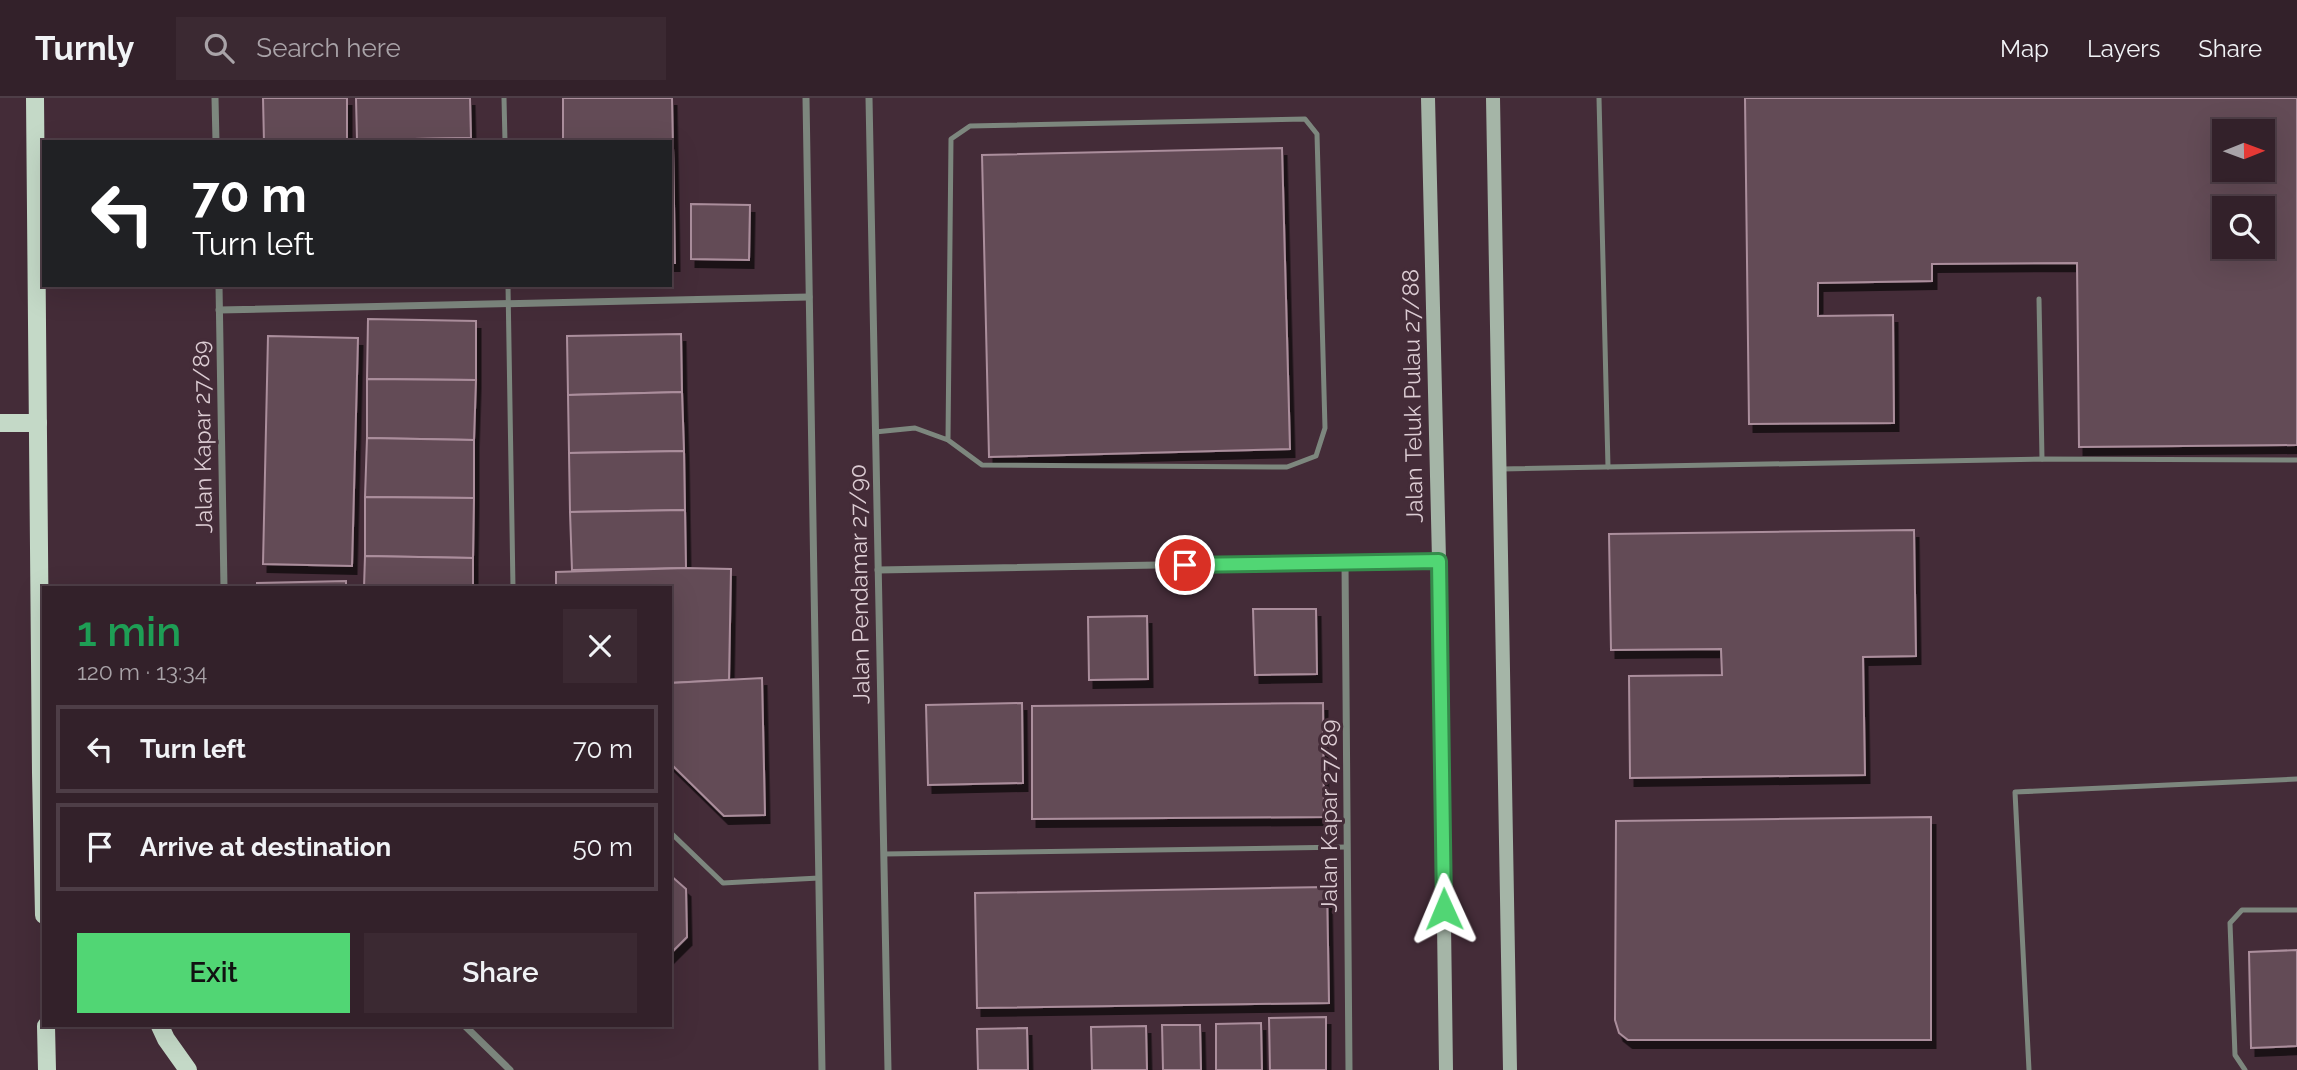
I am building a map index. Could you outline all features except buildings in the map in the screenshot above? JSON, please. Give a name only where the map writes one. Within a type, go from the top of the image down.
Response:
[{"type":"main road","points":[[35,98],[42,776]]},
{"type":"main road","points":[[0,423],[38,422]]},
{"type":"main road","points":[[46,1027],[47,1070]]},
{"type":"main road","points":[[161,1027],[188,1070]]},
{"type":"street","points":[[215,98],[216,140]]},
{"type":"street","name":"Jalan Pendamar 27/90","points":[[806,98],[822,1070]]},
{"type":"street","name":"Jalan Pendamar 27/90","points":[[869,98],[888,1070]]},
{"type":"street","name":"Jalan Teluk Pulau 27/88","points":[[1428,98],[1439,561],[1446,1070]]},
{"type":"street","points":[[1493,98],[1510,1070]]},
{"type":"street","name":"Jalan Kapar 27/89","points":[[219,287],[224,586]]},
{"type":"street","points":[[219,310],[809,297]]},
{"type":"street","points":[[878,570],[1439,561]]},
{"type":"street","name":"Jalan Kapar 27/89","points":[[1345,562],[1349,1070]]},
{"type":"street","points":[[465,1027],[510,1070]]},
{"type":"lane","points":[[504,98],[505,140]]},
{"type":"lane","points":[[1599,98],[1608,467]]},
{"type":"lane","points":[[875,432],[915,428],[948,440],[982,465],[1287,467],[1316,456],[1325,428],[1317,134],[1305,118],[970,125],[951,139],[948,440]]},
{"type":"lane","points":[[508,287],[513,586]]},
{"type":"lane","points":[[2039,299],[2042,459]]},
{"type":"lane","points":[[1500,469],[2042,459],[2297,460]]},
{"type":"lane","points":[[2029,1070],[2015,792],[2297,779]]},
{"type":"lane","points":[[672,834],[723,883],[819,878]]},
{"type":"lane","points":[[884,854],[1347,847]]},
{"type":"lane","points":[[2245,1070],[2235,1055],[2230,923],[2242,909],[2297,910]]},
{"type":"route","points":[[1185,565],[1439,561],[1444,909]]}]
